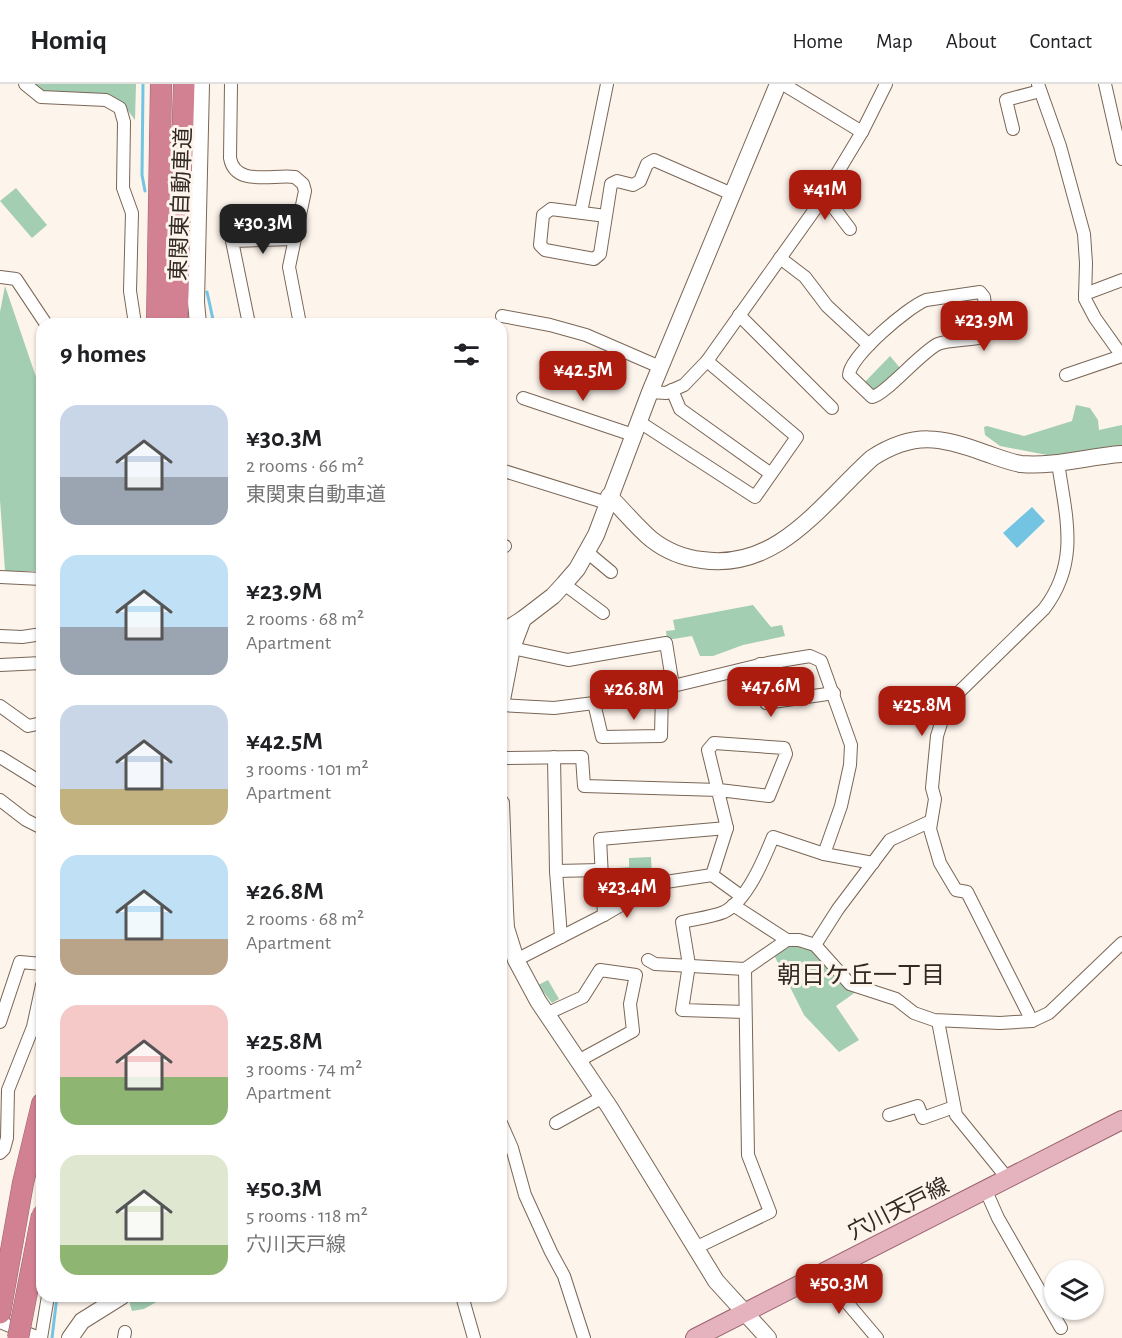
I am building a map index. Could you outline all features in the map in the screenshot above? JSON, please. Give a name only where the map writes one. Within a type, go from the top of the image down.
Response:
[{"type":"highway","name":"東関東自動車道","points":[[156,318],[161,84]]},
{"type":"highway","name":"東関東自動車道","points":[[177,318],[184,84]]},
{"type":"highway","points":[[0,1313],[23,1183],[36,1129]]},
{"type":"highway","points":[[18,1338],[36,1246]]},
{"type":"main road","name":"穴川天戸線","points":[[695,1338],[1122,1120]]},
{"type":"street","points":[[25,84],[40,97],[106,100],[120,108],[124,122],[123,188],[132,213],[130,291],[134,318]]},
{"type":"street","points":[[197,318],[201,84]]},
{"type":"street","points":[[231,84],[231,164],[243,177],[289,176],[300,180],[305,191],[288,267],[299,318]]},
{"type":"street","points":[[581,212],[608,84]]},
{"type":"street","points":[[507,629],[553,596],[577,568],[596,535],[635,428],[778,84]]},
{"type":"street","points":[[783,84],[862,132]]},
{"type":"street","points":[[650,392],[666,393],[684,385],[707,361],[824,195],[862,132],[886,84]]},
{"type":"street","points":[[1105,84],[1122,159]]},
{"type":"street","points":[[1013,129],[1006,100],[1039,88],[1060,146],[1084,234],[1085,299],[1095,318],[1116,338],[1122,356],[1066,375]]},
{"type":"street","points":[[606,216],[550,209],[543,215],[540,245],[545,250],[594,259],[600,254],[606,216],[611,184],[617,182],[633,185],[640,181],[647,164],[654,160],[732,194]]},
{"type":"street","points":[[824,195],[850,229]]},
{"type":"street","points":[[248,318],[232,241],[293,239]]},
{"type":"street","points":[[780,258],[806,277],[826,306],[869,345]]},
{"type":"street","points":[[0,277],[16,279],[42,318]]},
{"type":"street","points":[[1085,294],[1122,280]]},
{"type":"street","points":[[980,292],[984,297],[988,333],[984,337],[938,343],[878,396],[872,397],[849,375],[849,369],[869,345],[900,315],[918,303],[980,292]]},
{"type":"street","points":[[739,315],[832,408]]},
{"type":"street","points":[[502,316],[550,324],[586,335],[660,367]]},
{"type":"street","points":[[523,398],[635,428],[755,497],[797,437],[707,361]]},
{"type":"street","points":[[672,390],[680,409],[771,474]]},
{"type":"street","points":[[507,472],[608,500],[665,548],[697,560],[728,561],[758,555],[784,541],[872,458],[905,441],[923,438],[955,442],[1013,462],[1032,464],[1058,463],[1122,454]]},
{"type":"street","points":[[1032,1021],[967,892],[956,890],[940,863],[930,829],[935,799],[932,788],[937,736],[944,714],[955,696],[1044,609],[1064,575],[1069,540],[1058,463]]},
{"type":"street","points":[[587,552],[611,572]]},
{"type":"street","points":[[0,577],[36,579]]},
{"type":"street","points":[[564,584],[603,613]]},
{"type":"street","points":[[507,674],[512,648],[523,619]]},
{"type":"street","points":[[0,636],[36,635]]},
{"type":"street","points":[[512,648],[568,660],[666,643],[668,688],[660,736],[602,737],[594,703]]},
{"type":"street","points":[[507,705],[554,708],[594,703],[668,688],[760,664],[810,656],[821,661],[851,745],[850,765],[841,806],[824,854]]},
{"type":"street","points":[[0,665],[36,663]]},
{"type":"street","points":[[760,664],[766,703],[834,693]]},
{"type":"street","points":[[0,706],[28,726],[36,724]]},
{"type":"street","points":[[507,758],[582,757],[584,786],[719,790],[769,796],[786,754],[784,748],[714,743],[708,750],[719,790],[727,828],[712,875]]},
{"type":"street","points":[[0,757],[36,779]]},
{"type":"street","points":[[554,757],[556,871],[561,937]]},
{"type":"street","points":[[0,800],[36,825]]},
{"type":"street","points":[[815,945],[838,909],[890,840],[932,820]]},
{"type":"street","points":[[604,915],[600,839],[727,828]]},
{"type":"street","points":[[746,1012],[682,1010],[689,965],[682,922],[724,912],[737,900],[757,874],[773,837],[824,854],[873,863]]},
{"type":"street","points":[[556,871],[600,870]]},
{"type":"street","points":[[712,875],[737,900],[787,940]]},
{"type":"street","points":[[516,960],[604,915],[659,883],[712,875]]},
{"type":"street","points":[[507,927],[516,960],[546,1014],[603,1097],[716,1281],[768,1338]]},
{"type":"street","points":[[648,960],[655,964],[745,969],[787,940],[799,940],[815,945],[850,984],[890,997],[914,1013],[938,1021],[1000,1023],[1032,1021],[1049,1013],[1122,943]]},
{"type":"street","points":[[0,1022],[20,962],[36,963]]},
{"type":"street","points":[[695,1248],[770,1212],[748,1155],[745,969]]},
{"type":"street","points":[[546,1014],[583,997],[600,970],[636,975],[630,1004],[633,1031],[578,1061]]},
{"type":"street","points":[[0,1153],[4,1149],[7,1138],[4,1125],[8,1090],[33,1027],[36,1013]]},
{"type":"street","points":[[938,1021],[956,1115],[1008,1179]]},
{"type":"street","points":[[556,1123],[603,1097]]},
{"type":"street","points":[[889,1115],[918,1106],[923,1118],[954,1107]]},
{"type":"street","points":[[507,1137],[525,1195],[564,1276],[584,1338]]},
{"type":"street","points":[[986,1191],[998,1218],[1061,1328]]},
{"type":"street","points":[[822,1274],[878,1338]]},
{"type":"street","points":[[0,1322],[40,1338],[47,1302]]},
{"type":"street","points":[[70,1338],[82,1322],[110,1302]]},
{"type":"street","points":[[464,1302],[474,1338]]},
{"type":"green space","points":[[33,84],[136,84],[135,120],[122,103],[41,92]]},
{"type":"green space","points":[[16,188],[47,225],[32,238],[0,201]]},
{"type":"green space","points":[[5,286],[36,377],[36,571],[5,571],[0,500],[0,312]]},
{"type":"green space","points":[[890,356],[900,368],[877,392],[863,384]]},
{"type":"green space","points":[[1076,405],[1090,408],[1098,420],[1099,430],[1122,425],[1122,449],[1069,457],[1047,455],[1000,446],[985,435],[984,427],[987,426],[1024,436],[1072,421]]},
{"type":"green space","points":[[753,605],[771,627],[782,625],[785,636],[743,645],[713,656],[700,656],[692,636],[667,640],[666,631],[675,630],[673,620]]},
{"type":"green space","points":[[651,857],[652,877],[612,904],[608,904],[604,869],[629,867],[629,858]]},
{"type":"green space","points":[[790,943],[812,947],[860,989],[836,1006],[859,1040],[839,1052],[804,1015],[774,955]]},
{"type":"green space","points":[[548,980],[559,999],[552,1003],[538,985]]},
{"type":"green space","points":[[129,1302],[156,1302],[144,1309],[132,1311]]},
{"type":"water","points":[[1032,507],[1045,521],[1017,548],[1003,533]]},
{"type":"waterway","points":[[143,84],[142,175],[145,191]]},
{"type":"waterway","points":[[207,292],[213,318]]},
{"type":"waterway","points":[[52,1338],[56,1302]]},
{"type":"district","name":"朝日ケ丘一丁目","points":[[861,975]]}]
